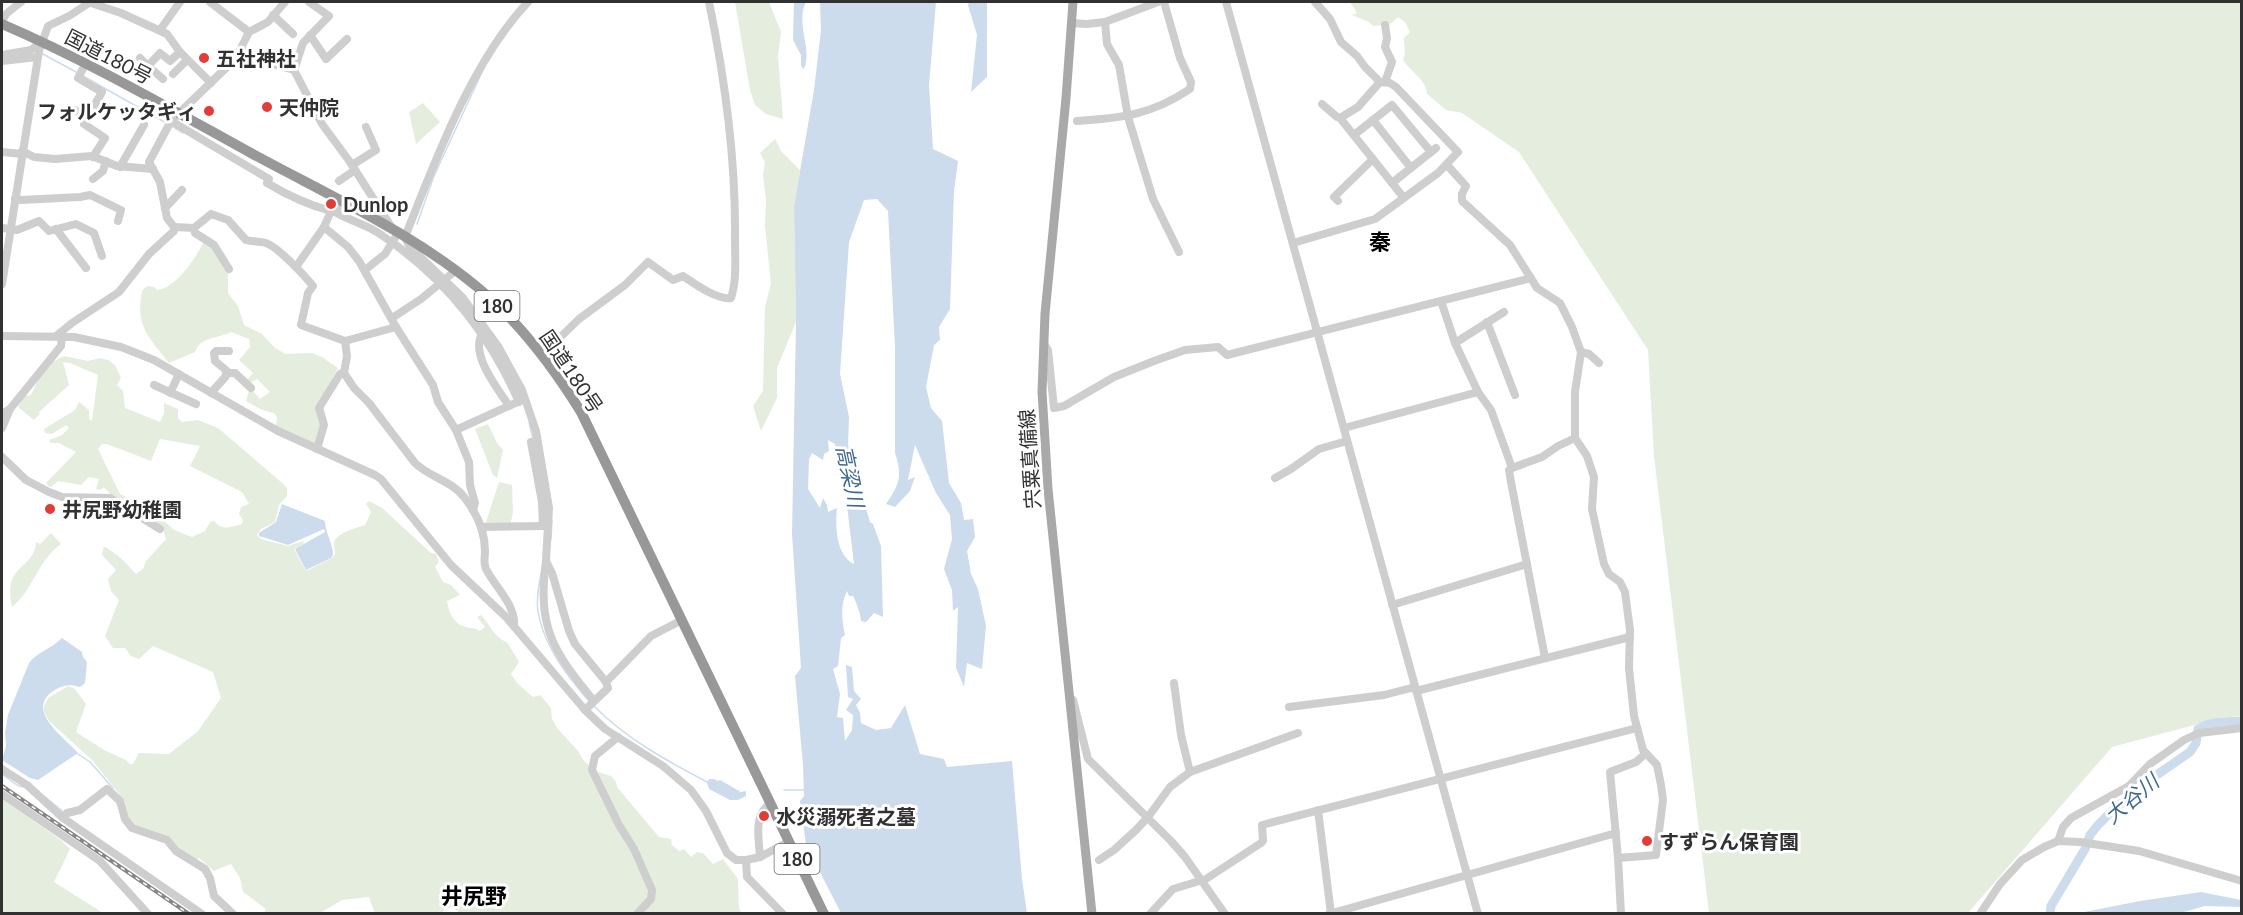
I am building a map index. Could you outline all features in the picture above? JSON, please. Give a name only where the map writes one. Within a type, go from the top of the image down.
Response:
[{"type":"highway","name":"国道180号","points":[[2,23],[39,51],[82,69],[336,208],[396,237],[445,278],[490,299],[543,354],[581,412],[824,914]]},
{"type":"main road","name":"宍粟真備線","points":[[1073,2],[1043,344],[1042,392],[1045,459],[1092,914]]},
{"type":"street","points":[[2,23],[6,14],[21,2]]},
{"type":"street","points":[[2,284],[6,229],[15,198],[39,51],[48,26],[69,16],[88,2],[121,12],[160,30],[172,39],[187,60],[211,83]]},
{"type":"street","points":[[160,30],[180,2]]},
{"type":"street","points":[[210,2],[249,32]]},
{"type":"street","points":[[285,2],[268,22],[249,32],[241,49],[228,66],[173,120],[149,162],[160,182],[167,218],[174,227],[194,228],[209,214],[219,216],[231,224],[246,240],[268,244],[296,267],[313,286],[308,293],[302,325],[345,341],[396,327]]},
{"type":"street","points":[[309,2],[329,16],[299,50],[294,70],[322,124],[354,167],[396,237],[414,259],[445,278],[463,298],[492,336],[517,380],[539,447],[549,508],[546,526]]},
{"type":"street","points":[[365,270],[385,254],[396,237],[440,154],[477,75],[506,26],[528,2]]},
{"type":"street","points":[[543,354],[579,319],[625,285],[646,263],[650,263],[673,280],[683,276],[729,299],[732,296],[736,213],[732,160],[723,78],[709,2]]},
{"type":"street","points":[[1071,22],[1087,24],[1105,22],[1158,2]]},
{"type":"street","points":[[1077,121],[1128,117],[1155,108],[1191,87],[1164,2]]},
{"type":"street","points":[[1226,2],[1478,914]]},
{"type":"street","points":[[1293,243],[1366,224],[1447,165],[1458,152],[1396,87],[1382,82],[1341,42],[1330,19],[1315,2]]},
{"type":"street","points":[[273,15],[293,34]]},
{"type":"street","points":[[1105,22],[1107,44],[1119,65],[1128,117],[1153,199],[1179,252]]},
{"type":"street","points":[[1340,118],[1358,107],[1382,82],[1392,62],[1386,47],[1385,26]]},
{"type":"street","points":[[310,35],[326,59],[347,39]]},
{"type":"street","points":[[241,49],[272,64],[294,70]]},
{"type":"street","points":[[2,55],[31,50],[39,51]]},
{"type":"street","points":[[2,61],[39,51]]},
{"type":"street","points":[[148,66],[160,53],[170,60],[180,52]]},
{"type":"street","points":[[140,58],[163,79]]},
{"type":"street","points":[[173,74],[187,60]]},
{"type":"street","points":[[82,69],[78,78],[102,92],[84,124],[105,138],[93,157]]},
{"type":"street","points":[[97,101],[110,108]]},
{"type":"street","points":[[1322,104],[1340,118],[1404,198]]},
{"type":"street","points":[[1354,135],[1392,105],[1433,150],[1392,183]]},
{"type":"street","points":[[75,110],[88,118]]},
{"type":"street","points":[[173,120],[269,179],[267,183],[278,190],[307,204],[336,208],[296,267]]},
{"type":"street","points":[[1373,120],[1411,168]]},
{"type":"street","points":[[120,167],[144,125]]},
{"type":"street","points":[[339,181],[376,150],[366,127]]},
{"type":"street","points":[[2,152],[22,153],[34,157],[93,157],[120,167],[153,169]]},
{"type":"street","points":[[1338,201],[1334,197],[1373,159]]},
{"type":"street","points":[[93,178],[103,171],[106,161]]},
{"type":"street","points":[[1447,165],[1466,186],[1462,194],[1462,201],[1510,244],[1537,288],[1560,303],[1581,352],[1575,392],[1575,438],[1587,456],[1594,477],[1592,508],[1604,564],[1610,574],[1620,582],[1625,592],[1630,637],[1629,668],[1637,728],[1645,754],[1657,765],[1661,784],[1662,800],[1656,855],[1618,858]]},
{"type":"street","points":[[165,208],[182,190]]},
{"type":"street","points":[[15,198],[21,200],[90,195],[121,210],[118,221]]},
{"type":"street","points":[[6,229],[17,230],[39,221],[49,231],[76,224],[94,232],[102,256]]},
{"type":"street","points":[[59,336],[72,322],[119,292],[149,254],[174,231],[174,227]]},
{"type":"street","points":[[324,227],[348,247],[365,270],[456,430],[469,462],[470,485],[475,503],[473,510]]},
{"type":"street","points":[[194,228],[195,233],[214,245],[229,269]]},
{"type":"street","points":[[56,229],[86,268]]},
{"type":"street","points":[[392,318],[421,300],[445,278]]},
{"type":"street","points":[[445,278],[453,296],[482,334],[522,400]]},
{"type":"street","points":[[1043,344],[1048,350],[1054,408],[1064,406],[1114,377],[1185,350],[1218,347],[1227,355],[1531,278]]},
{"type":"street","points":[[1442,300],[1455,343],[1478,392],[1491,410],[1512,468]]},
{"type":"street","points":[[1455,343],[1504,312]]},
{"type":"street","points":[[1487,322],[1515,394]]},
{"type":"street","points":[[482,334],[479,342],[484,366],[509,406]]},
{"type":"street","points":[[2,336],[59,336],[114,344],[154,360],[278,430],[381,479],[464,579],[514,626],[585,710],[605,729],[663,766],[683,782],[706,811],[726,853],[736,860],[746,861],[760,857],[788,842]]},
{"type":"street","points":[[2,428],[10,409],[61,346],[59,336]]},
{"type":"street","points":[[345,341],[347,356],[344,373],[354,388],[369,403],[415,463],[422,470],[463,495],[473,510],[481,527],[485,551],[484,565],[515,618],[514,626]]},
{"type":"street","points":[[211,393],[226,373],[226,368],[213,357],[216,351],[229,351]]},
{"type":"street","points":[[1581,352],[1589,354],[1599,363]]},
{"type":"street","points":[[226,373],[235,373],[250,388]]},
{"type":"street","points":[[317,449],[324,425],[320,408],[340,374],[344,373]]},
{"type":"street","points":[[170,393],[179,374]]},
{"type":"street","points":[[154,385],[196,404]]},
{"type":"street","points":[[1344,428],[1478,392]]},
{"type":"street","points":[[456,430],[522,400]]},
{"type":"street","points":[[2,414],[10,409]]},
{"type":"street","points":[[1545,658],[1509,470],[1542,457],[1575,438]]},
{"type":"street","points":[[1275,478],[1319,449],[1347,441]]},
{"type":"street","points":[[531,442],[546,526],[547,563],[542,592],[543,614],[567,667],[594,701]]},
{"type":"street","points":[[2,457],[26,480],[49,492],[62,496],[110,498],[160,529]]},
{"type":"street","points":[[481,527],[546,526]]},
{"type":"street","points":[[547,563],[568,631],[575,644],[606,682],[608,688],[585,710]]},
{"type":"street","points":[[1392,605],[1527,564]]},
{"type":"street","points":[[606,682],[651,636],[682,620]]},
{"type":"street","points":[[1289,707],[1416,689],[1630,637]]},
{"type":"street","points":[[1174,683],[1181,735],[1190,772]]},
{"type":"street","points":[[1068,688],[1088,759],[1148,817],[1185,857],[1225,914]]},
{"type":"street","points":[[1150,914],[1173,889],[1202,880],[1261,843],[1263,841],[1262,825],[1637,728]]},
{"type":"street","points":[[2058,841],[2063,827],[2071,818],[2129,786],[2150,764],[2184,740],[2199,733],[2241,728]]},
{"type":"street","points":[[1099,860],[1114,850],[1148,817],[1170,787],[1190,772],[1298,733]]},
{"type":"street","points":[[618,737],[595,756],[592,770],[619,825],[634,849],[652,890],[651,899],[637,914]]},
{"type":"street","points":[[1621,914],[1610,772],[1636,762],[1645,754]]},
{"type":"street","points":[[2,769],[202,914]]},
{"type":"street","points":[[65,815],[80,810],[107,789],[123,805],[125,819],[132,828],[167,840],[176,851],[205,869],[210,878],[214,896],[232,914]]},
{"type":"street","points":[[2,794],[100,861],[148,914]]},
{"type":"street","points":[[760,857],[758,823],[765,807],[770,804]]},
{"type":"street","points":[[1318,810],[1330,913],[1616,833]]},
{"type":"street","points":[[1980,914],[2000,884],[2022,860],[2058,841],[2139,851],[2241,881]]},
{"type":"street","points":[[746,861],[747,877],[783,914]]},
{"type":"shaded area","points":[[735,2],[769,2],[781,32],[778,56],[783,119],[766,114],[755,105],[750,90]]},
{"type":"shaded area","points":[[1350,2],[2241,2],[2241,716],[2221,718],[2112,747],[1968,913],[1709,913],[1654,456],[1648,350],[1519,152],[1462,113],[1446,110],[1427,94],[1424,84],[1403,60],[1404,38],[1410,32],[1405,22],[1398,17],[1386,28],[1382,25],[1373,26],[1352,15],[1357,13]]},
{"type":"shaded area","points":[[423,103],[440,122],[416,144],[409,112]]},
{"type":"shaded area","points":[[775,139],[781,151],[800,170],[794,206],[796,322],[777,368],[777,398],[761,431],[753,406],[763,391],[765,307],[771,284],[765,226],[766,200],[763,175],[765,162],[760,153]]},
{"type":"shaded area","points":[[206,241],[228,272],[228,293],[238,306],[244,325],[262,334],[275,348],[286,354],[312,353],[338,368],[321,400],[322,424],[316,445],[276,426],[277,417],[274,413],[262,410],[246,401],[249,391],[252,390],[260,399],[270,392],[257,379],[250,383],[247,380],[253,373],[239,360],[250,347],[249,339],[231,332],[206,340],[195,352],[169,363],[145,330],[140,313],[142,291],[147,286],[157,290],[171,284],[184,272]]},
{"type":"shaded area","points":[[64,356],[88,361],[100,358],[108,360],[115,365],[121,378],[117,385],[123,391],[125,408],[160,422],[164,413],[164,403],[178,409],[178,418],[182,422],[198,420],[218,428],[281,482],[287,488],[287,496],[279,505],[275,522],[261,529],[257,535],[261,539],[288,546],[303,541],[304,544],[294,549],[306,571],[332,558],[335,554],[334,541],[341,535],[365,525],[371,512],[366,504],[369,501],[382,508],[431,553],[436,554],[439,562],[435,567],[443,582],[451,585],[460,595],[447,601],[450,613],[455,620],[468,628],[480,631],[485,627],[477,617],[481,615],[495,634],[507,642],[519,662],[511,674],[518,684],[533,697],[540,695],[551,708],[552,719],[558,729],[583,760],[595,771],[611,776],[617,787],[659,837],[671,839],[672,845],[679,851],[684,849],[691,857],[697,852],[703,853],[713,864],[723,859],[738,879],[739,909],[742,913],[461,914],[452,907],[440,913],[375,914],[369,897],[342,900],[320,913],[264,913],[266,909],[243,892],[240,878],[231,864],[214,871],[199,858],[194,861],[180,852],[168,837],[134,826],[128,820],[125,802],[92,760],[49,721],[44,712],[44,706],[48,698],[68,686],[75,689],[86,704],[76,732],[130,764],[133,764],[139,753],[169,754],[198,731],[221,698],[213,672],[153,646],[139,659],[131,656],[125,648],[113,648],[105,636],[119,600],[111,591],[108,579],[116,570],[102,555],[103,548],[106,547],[122,559],[136,574],[143,569],[146,561],[166,539],[162,526],[139,507],[140,502],[174,530],[192,537],[205,531],[210,522],[214,521],[220,526],[227,527],[242,524],[243,520],[239,514],[241,507],[249,504],[242,492],[190,466],[200,446],[160,439],[151,461],[107,444],[102,444],[98,449],[120,494],[134,500],[133,504],[111,495],[104,487],[101,490],[96,489],[99,479],[89,477],[81,485],[58,481],[51,487],[48,486],[46,483],[76,452],[59,443],[51,443],[49,440],[62,435],[69,428],[66,425],[52,434],[45,433],[44,429],[75,410],[79,402],[89,410],[89,419],[92,421],[98,375],[63,362],[69,385],[39,412],[40,414],[34,420],[18,407],[24,396],[31,395],[46,368]]},
{"type":"shaded area","points":[[488,424],[503,450],[497,478],[493,475],[475,429]]},
{"type":"shaded area","points":[[499,482],[512,485],[513,513],[510,526],[485,525]]},
{"type":"shaded area","points":[[51,533],[61,544],[47,558],[25,592],[12,607],[10,593],[15,575],[34,552],[36,542],[40,544]]},
{"type":"shaded area","points":[[2,798],[70,849],[54,882],[103,913],[2,913]]},
{"type":"water","points":[[794,2],[806,2],[802,19],[807,53],[804,69],[801,66],[801,55],[793,40]]},
{"type":"water","name":"高梁川","points":[[820,2],[936,2],[929,85],[933,149],[958,161],[954,191],[950,309],[939,327],[940,340],[934,345],[926,387],[931,408],[942,421],[949,483],[961,503],[964,520],[973,519],[975,537],[967,551],[986,626],[982,669],[967,663],[964,687],[956,668],[958,607],[953,611],[952,590],[944,569],[952,539],[950,515],[936,493],[915,445],[908,480],[915,477],[910,491],[895,507],[886,504],[897,486],[899,474],[895,453],[895,347],[888,211],[877,199],[864,200],[849,242],[840,374],[849,417],[848,445],[870,522],[873,524],[881,546],[883,617],[874,613],[866,622],[861,621],[854,598],[849,596],[847,591],[842,607],[845,635],[841,638],[838,666],[833,669],[840,694],[837,717],[843,718],[845,741],[852,730],[853,715],[846,710],[853,699],[848,697],[846,665],[852,667],[854,691],[861,699],[856,705],[861,723],[876,730],[891,728],[905,705],[920,754],[944,759],[947,767],[1012,761],[1027,913],[841,913],[806,845],[800,801],[804,796],[803,765],[795,676],[801,668],[792,534],[796,322],[794,206],[814,90],[821,30]],"holes":[[[828,440],[835,444],[845,489],[854,564],[843,554],[840,547],[836,523],[837,508],[828,512],[823,498],[820,508],[808,489],[809,459],[812,453],[823,460],[824,454],[829,451]]]},
{"type":"water","points":[[969,2],[987,2],[987,77],[971,92],[977,35]]},
{"type":"water","points":[[282,504],[325,521],[333,551],[331,558],[306,570],[295,549],[325,532],[324,529],[288,545],[259,536],[259,533],[276,522]]},
{"type":"water","points":[[62,638],[82,652],[87,662],[85,683],[80,687],[66,686],[53,691],[45,699],[43,707],[50,724],[78,753],[38,780],[30,778],[2,760],[6,746],[5,733],[8,715],[29,663]]},
{"type":"water","points":[[709,779],[720,780],[741,792],[746,791],[746,796],[738,800],[730,800],[709,789],[707,783]]},
{"type":"water","points":[[2201,892],[2241,900],[2241,907],[2205,906],[2177,914],[2079,913],[2140,901]]},
{"type":"waterway","points":[[41,53],[76,72]]},
{"type":"waterway","points":[[417,224],[434,176],[483,70]]},
{"type":"waterway","points":[[83,76],[168,124]]},
{"type":"waterway","points":[[172,126],[183,133]]},
{"type":"waterway","points":[[396,241],[404,247]]},
{"type":"waterway","points":[[529,422],[533,440]]},
{"type":"waterway","points":[[551,539],[552,520]]},
{"type":"waterway","points":[[542,570],[537,602],[545,637],[558,660],[589,701]]},
{"type":"waterway","points":[[594,706],[634,739],[709,783]]},
{"type":"waterway","name":"大谷川","points":[[2050,914],[2051,906],[2085,849],[2090,835],[2098,825],[2151,779],[2190,752],[2196,743],[2198,729],[2214,723],[2242,721]]},
{"type":"waterway","points":[[78,754],[90,762],[113,788]]},
{"type":"waterway","points":[[2,774],[14,784],[23,787]]},
{"type":"waterway","points":[[784,790],[805,790]]},
{"type":"waterway","points":[[45,797],[65,813]]},
{"type":"railway","points":[[2,786],[189,914]]},
{"type":"place","name":"五社神社","points":[[204,58]]},
{"type":"place","name":"天仲院","points":[[267,107]]},
{"type":"place","name":"フォルケッタギィ","points":[[209,111]]},
{"type":"place","name":"Dunlop","points":[[331,204]]},
{"type":"place","name":"井尻野幼稚園","points":[[50,509]]},
{"type":"place","name":"水災溺死者之墓","points":[[764,816]]},
{"type":"place","name":"すずらん保育園","points":[[1647,841]]},
{"type":"district","name":"秦","points":[[1380,241]]},
{"type":"district","name":"井尻野","points":[[474,895]]}]
